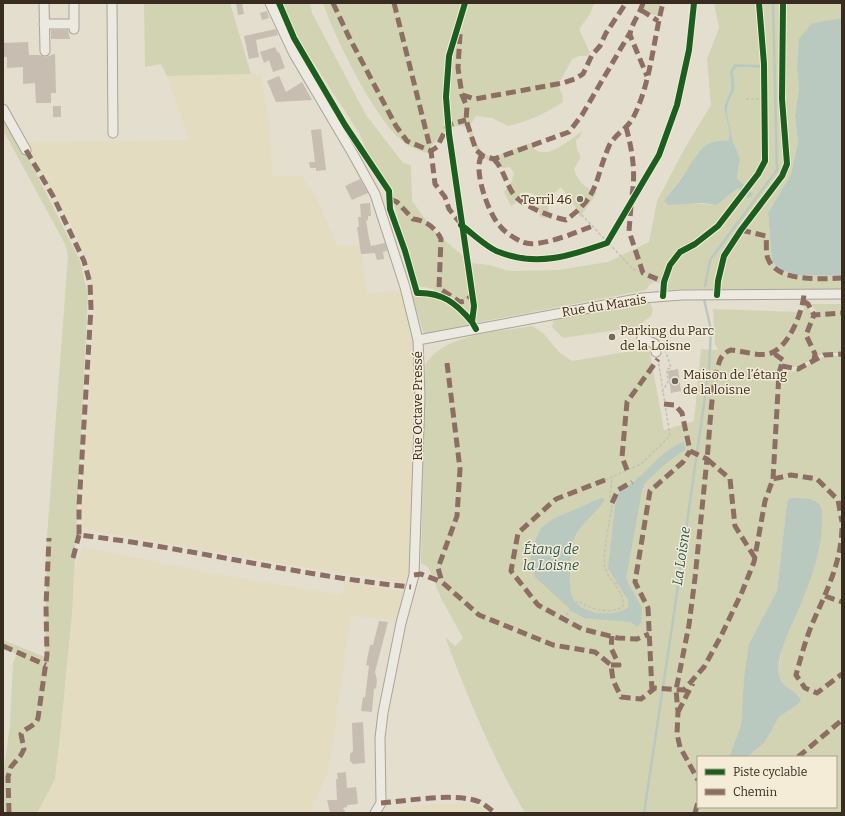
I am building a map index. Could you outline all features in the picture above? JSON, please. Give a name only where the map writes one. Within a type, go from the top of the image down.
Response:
[{"type":"street","points":[[44,3],[45,51]]},
{"type":"street","points":[[44,24],[74,26],[74,3]]},
{"type":"street","points":[[112,3],[113,133]]},
{"type":"street","name":"Rue Octave Pressé","points":[[270,3],[294,54],[375,194],[405,287],[418,340],[420,397],[414,576],[400,623],[383,713],[380,738],[381,803],[375,813]]},
{"type":"street","points":[[3,109],[26,150]]},
{"type":"street","name":"Rue du Marais","points":[[418,340],[642,298],[682,295],[842,294]]},
{"type":"street","points":[[642,338],[656,348]]},
{"type":"path","points":[[746,99],[765,99]]},
{"type":"path","points":[[578,211],[633,269],[643,273]]},
{"type":"path","points":[[605,480],[642,464],[670,436],[662,392],[656,348],[659,344],[666,351],[671,368],[667,369],[668,382],[662,392]]},
{"type":"path","points":[[563,619],[578,601],[588,607],[600,610],[620,608],[624,602],[605,567],[612,506],[610,497],[612,477]]},
{"type":"path","points":[[632,482],[644,487]]},
{"type":"path","points":[[615,584],[628,580]]},
{"type":"shaded area","points":[[261,75],[270,129],[272,177],[301,175],[318,201],[338,247],[360,245],[367,294],[401,290],[413,330],[416,377],[411,552],[408,579],[405,583],[290,565],[88,530],[82,526],[81,511],[94,307],[93,289],[86,259],[71,224],[29,152],[26,146],[27,142],[189,140],[167,76]]},
{"type":"shaded area","points":[[83,547],[214,574],[340,595],[345,590],[344,581],[404,592],[398,621],[351,615],[329,769],[311,811],[326,810],[328,813],[37,813],[55,779],[67,670],[74,571]]},
{"type":"shaded area","points":[[469,803],[490,813],[393,813],[404,808],[422,805]]},
{"type":"green space","points":[[144,3],[230,3],[251,74],[167,76],[161,64],[145,67]]},
{"type":"green space","points":[[282,3],[310,3],[312,13],[366,115],[403,163],[411,165],[412,201],[434,231],[471,263],[489,265],[509,271],[558,270],[608,262],[649,242],[657,201],[686,146],[711,105],[707,59],[719,28],[714,3],[842,3],[842,18],[812,23],[797,70],[799,88],[795,116],[798,142],[791,174],[768,213],[772,261],[778,269],[797,275],[842,276],[842,291],[788,293],[700,289],[667,290],[666,285],[655,282],[650,284],[646,290],[475,323],[454,300],[435,291],[434,289],[417,286],[391,193],[375,169],[359,133],[297,37]],"holes":[[[734,64],[762,68],[737,67],[733,72],[735,88],[728,104],[727,113],[733,142],[740,158],[737,178],[752,195],[749,199],[738,188],[717,205],[688,203],[668,195],[691,165],[697,153],[728,141],[730,135],[724,107],[731,89],[730,71]]]},
{"type":"green space","points":[[323,3],[594,3],[590,14],[579,29],[590,53],[587,56],[579,56],[572,59],[561,80],[556,81],[562,94],[563,102],[537,117],[508,126],[492,118],[476,116],[470,125],[475,140],[481,149],[486,155],[492,156],[499,155],[530,143],[535,150],[549,152],[583,131],[576,140],[577,150],[581,157],[574,169],[582,184],[597,193],[580,217],[575,206],[561,187],[548,201],[548,208],[552,219],[540,217],[537,200],[534,194],[527,192],[520,193],[516,203],[511,206],[504,192],[512,181],[514,173],[510,167],[503,168],[484,158],[482,163],[479,164],[477,152],[466,127],[454,127],[443,134],[427,153],[412,148],[403,141],[389,128],[367,95],[336,36]]},
{"type":"green space","points":[[645,3],[661,3],[657,15],[650,14],[644,9]]},
{"type":"green space","points":[[3,114],[24,149],[80,261],[88,296],[72,613],[61,727],[55,779],[37,813],[3,813],[3,776],[10,725],[13,663],[17,654],[3,648],[3,640],[45,657],[47,537],[68,256],[65,244],[3,130]]},
{"type":"green space","points":[[423,295],[439,298],[451,304],[462,313],[471,326],[427,335],[423,331],[412,296]]},
{"type":"green space","points":[[643,302],[650,303],[653,310],[651,316],[637,327],[563,338],[552,327],[554,320]]},
{"type":"green space","points":[[811,304],[842,304],[842,353],[824,353],[801,365],[794,367],[777,367],[786,370],[798,371],[823,357],[842,356],[842,813],[525,813],[491,749],[445,637],[455,646],[463,638],[441,598],[428,567],[421,563],[425,365],[433,355],[458,341],[473,336],[532,326],[543,333],[559,352],[572,361],[649,348],[664,430],[694,421],[701,349],[718,350],[715,345],[713,309],[803,312],[805,305],[807,305],[811,313],[811,318],[814,320],[816,311]],"holes":[[[787,502],[799,607],[788,630],[782,649],[779,677],[786,687],[800,696],[797,704],[779,717],[765,742],[747,756],[837,756],[837,808],[697,808],[697,756],[729,756],[741,725],[744,677],[777,591]]]},
{"type":"water","points":[[842,18],[842,276],[797,275],[778,269],[772,261],[768,213],[791,174],[798,142],[795,116],[799,88],[797,70],[799,39],[812,23]]},
{"type":"water","points":[[734,64],[762,65],[762,68],[737,67],[733,72],[735,88],[728,104],[727,113],[733,142],[740,158],[737,178],[753,194],[749,199],[738,188],[717,205],[702,203],[668,205],[664,201],[700,151],[711,143],[728,141],[730,135],[724,107],[731,89],[730,71]]},
{"type":"water","name":"Étang de la Loisne","points":[[683,442],[686,449],[664,465],[643,485],[626,579],[642,608],[641,623],[637,627],[631,622],[584,618],[573,612],[535,577],[530,562],[531,550],[541,528],[553,519],[601,498],[605,499],[574,538],[571,550],[570,567],[571,592],[573,599],[578,604],[593,612],[612,613],[629,607],[628,600],[608,568],[616,498],[621,491],[638,478],[662,455]]},
{"type":"water","points":[[790,498],[805,498],[813,500],[821,507],[822,514],[821,541],[816,563],[781,652],[779,662],[780,678],[782,682],[801,699],[798,704],[779,717],[765,742],[749,755],[729,756],[741,725],[744,677],[749,644],[777,591],[787,502]]},
{"type":"building","points":[[236,3],[242,3],[244,14],[238,15]]},
{"type":"building","points":[[267,11],[269,18],[262,20],[260,13]]},
{"type":"building","points":[[276,29],[278,35],[256,40],[259,57],[249,59],[244,36]]},
{"type":"building","points":[[51,30],[68,30],[70,39],[51,39]]},
{"type":"building","points":[[28,42],[29,55],[40,55],[45,57],[55,54],[56,93],[51,93],[51,103],[36,103],[35,83],[23,84],[23,67],[7,68],[7,57],[3,57],[3,43]]},
{"type":"building","points":[[275,47],[278,53],[279,52],[285,68],[273,72],[269,60],[264,63],[260,52]]},
{"type":"building","points":[[279,76],[286,92],[302,82],[312,100],[276,102],[267,81]]},
{"type":"building","points":[[53,106],[61,106],[61,117],[53,117]]},
{"type":"building","points":[[321,129],[326,170],[316,171],[316,168],[310,168],[309,162],[315,162],[311,130]]},
{"type":"building","points":[[360,179],[368,193],[352,200],[345,186]]},
{"type":"building","points":[[370,203],[371,216],[368,216],[368,220],[366,221],[371,246],[385,243],[387,251],[383,252],[384,259],[377,260],[375,253],[361,254],[357,227],[359,227],[358,217],[361,217],[360,204]]},
{"type":"building","name":"Maison de l’étang de la loisne","points":[[678,369],[681,391],[671,393],[668,371]]},
{"type":"building","points":[[379,621],[388,622],[375,672],[377,680],[376,689],[374,688],[372,712],[361,711],[363,697],[365,698],[369,666],[366,665],[370,645],[373,645]]},
{"type":"building","points":[[363,722],[365,763],[353,764],[350,761],[350,754],[353,751],[352,723]]},
{"type":"building","points":[[346,772],[347,788],[356,787],[358,804],[347,805],[347,807],[343,808],[346,813],[330,813],[327,800],[337,800],[337,773]]},
{"type":"waterway","name":"La Loisne","points":[[705,286],[710,260],[777,170],[773,3]]},
{"type":"waterway","name":"La Loisne","points":[[644,813],[709,369],[711,330],[704,299]]},
{"type":"marked path","points":[[333,3],[348,35],[396,126],[407,141],[431,151],[437,147],[448,125],[466,120]]},
{"type":"marked path","points":[[394,3],[431,151],[435,184],[445,197],[449,209],[461,224]]},
{"type":"marked path","points":[[462,95],[475,99],[563,83],[575,79],[583,74],[592,55],[600,46],[606,33],[626,3]]},
{"type":"marked path","points":[[643,3],[630,35],[647,76]]},
{"type":"marked path","points":[[494,159],[502,171],[512,192],[528,206],[566,220],[577,211],[585,203],[595,187],[609,146],[614,138],[628,125],[639,105],[648,76],[663,3]]},
{"type":"marked path","points":[[641,10],[658,21]]},
{"type":"marked path","points":[[460,34],[458,68],[462,95],[467,107],[466,120],[476,150],[483,156],[494,159],[569,132],[582,115],[631,31]]},
{"type":"marked path","points":[[626,127],[633,161],[634,178],[632,195]]},
{"type":"marked path","points":[[26,150],[53,196],[84,261],[90,283],[91,308],[79,506],[79,535],[163,547],[328,576],[411,587]]},
{"type":"marked path","points":[[482,155],[479,162],[479,170],[483,192],[496,220],[504,231],[513,237],[529,244],[547,242],[593,226]]},
{"type":"marked path","points":[[390,199],[397,202],[413,219],[426,223],[439,235],[441,239],[439,288],[460,302],[466,301],[472,295]]},
{"type":"marked path","points":[[631,206],[629,231],[643,273],[664,282]]},
{"type":"marked path","points":[[741,230],[766,236],[769,261],[774,268],[782,273],[791,276],[813,279],[842,278]]},
{"type":"marked path","points":[[755,558],[735,526],[730,479],[707,459],[711,408],[717,370],[720,360],[728,351],[731,350],[754,354],[768,354],[782,346],[793,330],[797,321],[804,295]]},
{"type":"marked path","points":[[803,301],[808,304],[814,315]]},
{"type":"marked path","points":[[814,360],[815,354],[806,335],[814,315],[842,313]]},
{"type":"marked path","points":[[773,479],[779,373],[783,360],[776,355],[776,351]]},
{"type":"marked path","points":[[782,366],[798,369],[824,355],[842,354]]},
{"type":"marked path","points":[[627,470],[622,457],[627,402],[658,359]]},
{"type":"marked path","points":[[447,363],[460,469],[457,516],[438,568],[442,582],[479,615],[553,645],[595,652],[611,665],[613,680],[621,697],[641,699],[655,688],[684,690],[704,667],[742,592],[754,562],[765,501],[773,479],[791,475],[817,479],[838,500],[842,522]]},
{"type":"marked path","points":[[664,404],[675,405],[682,413],[690,451],[707,459],[689,625],[676,690],[678,712],[677,734],[680,747],[697,778]]},
{"type":"marked path","points":[[652,691],[648,608],[635,582],[650,491],[683,462],[690,451]]},
{"type":"marked path","points":[[605,480],[556,499],[518,533],[511,571],[538,605],[582,629],[618,638],[637,639],[649,634]]},
{"type":"marked path","points":[[612,503],[618,490],[632,482]]},
{"type":"marked path","points":[[842,528],[836,565],[808,634],[796,675],[805,688],[817,693],[842,674]]},
{"type":"marked path","points":[[73,558],[79,535]]},
{"type":"marked path","points":[[9,813],[8,777],[11,767],[24,749],[21,734],[33,725],[38,718],[47,655],[46,606],[49,538]]},
{"type":"marked path","points":[[414,575],[421,574],[442,582]]},
{"type":"marked path","points":[[825,596],[842,602]]},
{"type":"marked path","points":[[611,665],[619,665],[611,648],[612,636]]},
{"type":"marked path","points":[[3,646],[46,665]]},
{"type":"marked path","points":[[678,712],[693,683]]},
{"type":"marked path","points":[[799,756],[842,720]]},
{"type":"marked path","points":[[381,803],[445,797],[470,799],[480,802],[495,813]]},
{"type":"marked path","points":[[695,813],[697,806]]},
{"type":"cycle path","points":[[279,3],[294,38],[345,125],[389,191],[390,209],[405,251],[417,293],[434,294],[448,300],[460,309],[472,322]]},
{"type":"cycle path","points":[[465,3],[449,56],[446,97],[449,134],[474,306],[472,322],[476,329]]},
{"type":"cycle path","points":[[461,225],[484,244],[494,250],[527,259],[567,256],[607,243],[659,155],[677,105],[689,50],[694,3]]},
{"type":"cycle path","points":[[663,296],[664,282],[670,265],[680,252],[695,244],[718,226],[758,174],[765,161],[764,64],[759,3]]},
{"type":"cycle path","points":[[717,295],[718,281],[724,256],[741,230],[782,176],[787,164],[782,99],[783,3]]},
{"type":"place","name":"Terril 46","points":[[580,199]]},
{"type":"place","name":"Parking du Parc de la Loisne","points":[[612,337]]},
{"type":"place","name":"Maison de l’étang de la loisne","points":[[675,381]]}]
